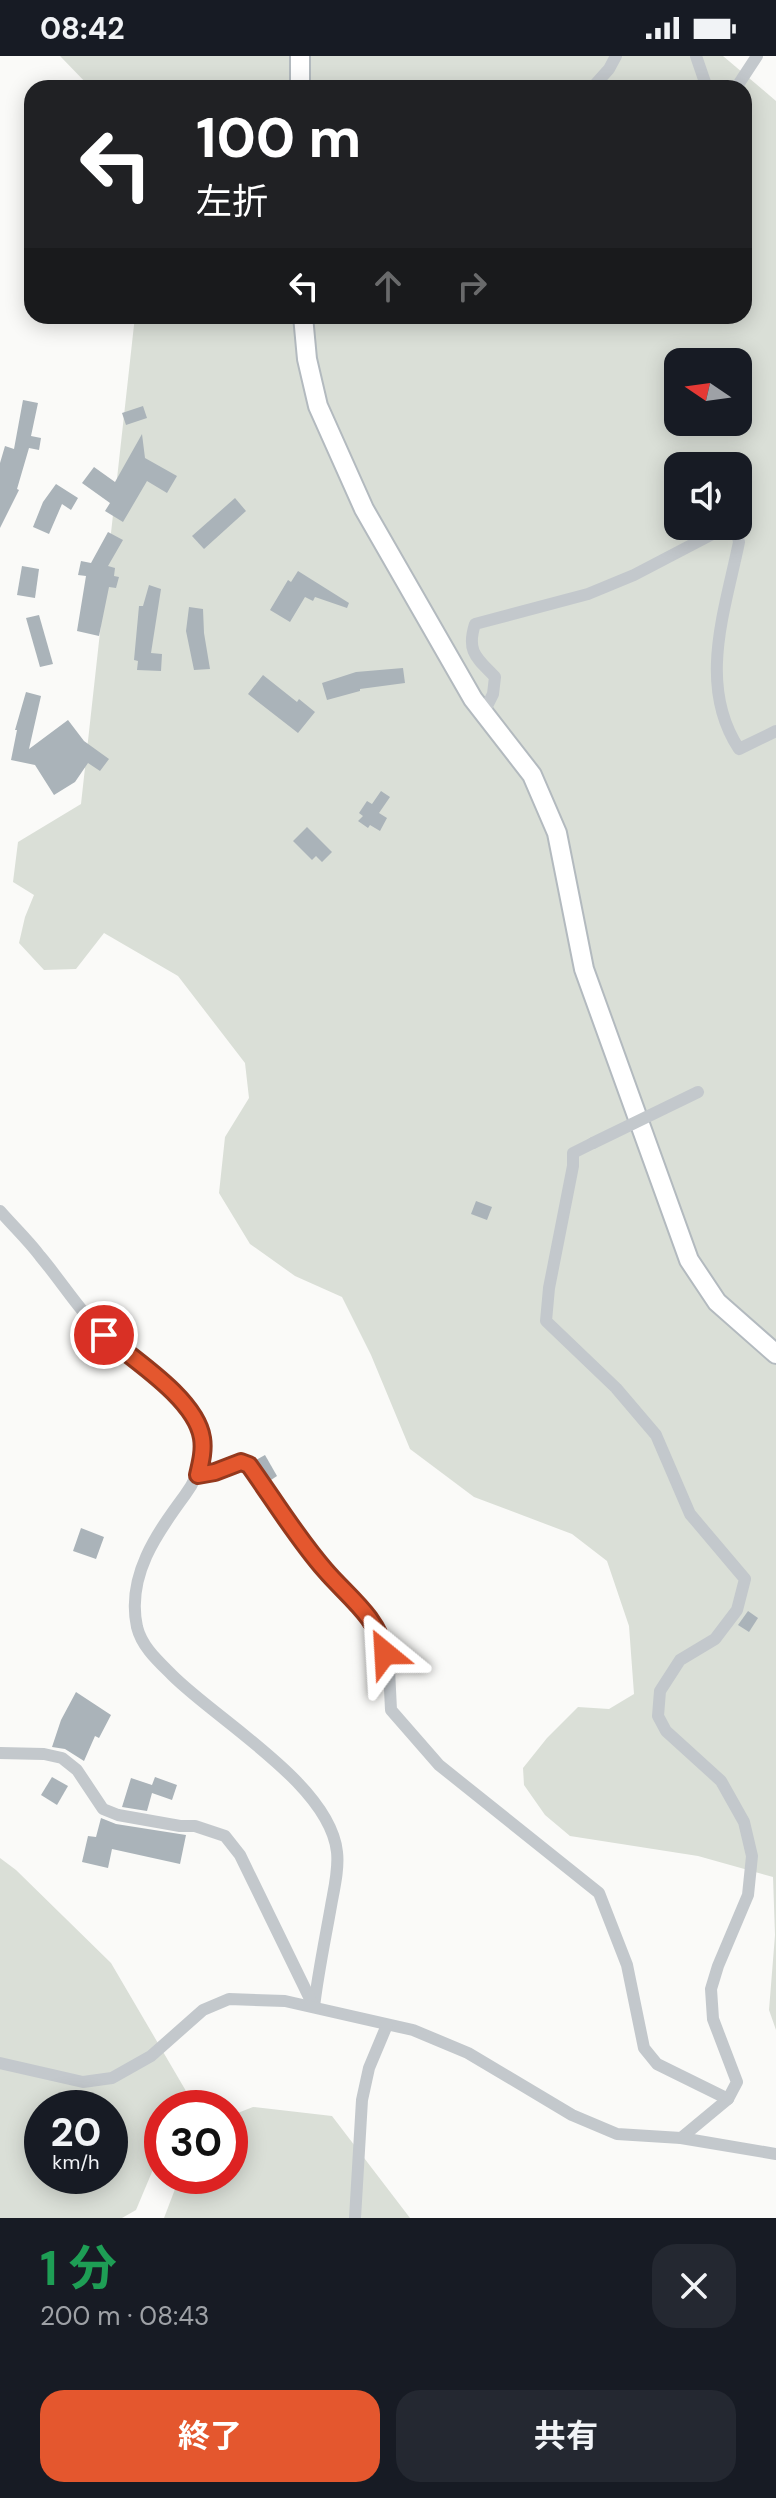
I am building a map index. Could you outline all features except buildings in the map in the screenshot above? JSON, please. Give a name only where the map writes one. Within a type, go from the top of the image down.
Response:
[{"type":"street","points":[[300,56],[300,80]]},
{"type":"street","points":[[598,80],[616,56]]},
{"type":"street","points":[[696,56],[704,80]]},
{"type":"street","points":[[741,80],[757,56]]},
{"type":"street","points":[[304,324],[307,359],[318,406],[364,509],[473,699],[532,775],[557,833],[584,969],[689,1260],[717,1302],[776,1354]]},
{"type":"street","points":[[484,712],[493,694],[495,677],[473,654],[471,637],[475,624],[588,594],[634,575],[724,528],[736,529],[739,542],[715,653],[717,693],[727,731],[739,749],[776,731]]},
{"type":"street","points":[[681,2138],[728,2099],[737,2082],[713,2019],[711,1989],[748,1895],[752,1856],[744,1822],[721,1781],[666,1731],[658,1716],[660,1691],[680,1660],[715,1639],[737,1610],[745,1579],[690,1514],[656,1435],[616,1388],[546,1321],[573,1153],[698,1092]]},
{"type":"street","points":[[0,1211],[104,1335],[180,1399],[195,1417],[202,1444],[198,1475],[160,1527],[141,1566],[135,1594],[137,1627],[147,1649],[162,1665],[188,1691],[293,1778],[316,1801],[331,1828],[337,1853],[334,1887],[314,2007]]},
{"type":"street","points":[[198,1475],[241,1462],[249,1465],[325,1571],[349,1592],[382,1638],[389,1669],[391,1710],[439,1765],[599,1893],[627,1965],[644,2048],[657,2064],[728,2099]]},
{"type":"street","points":[[0,1753],[44,1754],[62,1758],[77,1770],[103,1809],[118,1815],[195,1826],[225,1836],[240,1855],[314,2007]]},
{"type":"street","points":[[0,2063],[83,2082],[112,2078],[151,2056],[203,2010],[229,1999],[285,2001],[413,2030],[468,2053],[572,2115],[617,2134],[681,2138],[776,2154]]},
{"type":"street","points":[[355,2218],[362,2100],[369,2068],[387,2025]]},
{"type":"shaded area","points":[[60,56],[723,56],[751,80],[83,80]]},
{"type":"shaded area","points":[[752,81],[776,101],[776,2030],[769,2010],[775,1935],[773,1877],[698,1856],[570,1836],[545,1815],[524,1785],[523,1768],[578,1707],[609,1709],[634,1694],[629,1626],[607,1561],[572,1534],[474,1497],[410,1449],[371,1355],[342,1297],[295,1276],[250,1244],[219,1193],[225,1137],[249,1098],[245,1063],[178,976],[104,933],[76,969],[44,970],[19,943],[34,895],[13,882],[18,842],[81,804],[134,324],[752,324]]},
{"type":"shaded area","points":[[0,1858],[111,1963],[185,2090],[144,2090],[144,2191],[136,2210],[122,2218],[0,2218]]},
{"type":"shaded area","points":[[248,2109],[332,2116],[410,2218],[164,2218],[173,2194],[248,2194]]},
{"type":"route","points":[[104,1335],[180,1399],[195,1417],[202,1436],[203,1453],[198,1475],[241,1462],[249,1465],[325,1571],[349,1592],[382,1638],[385,1653]]}]
